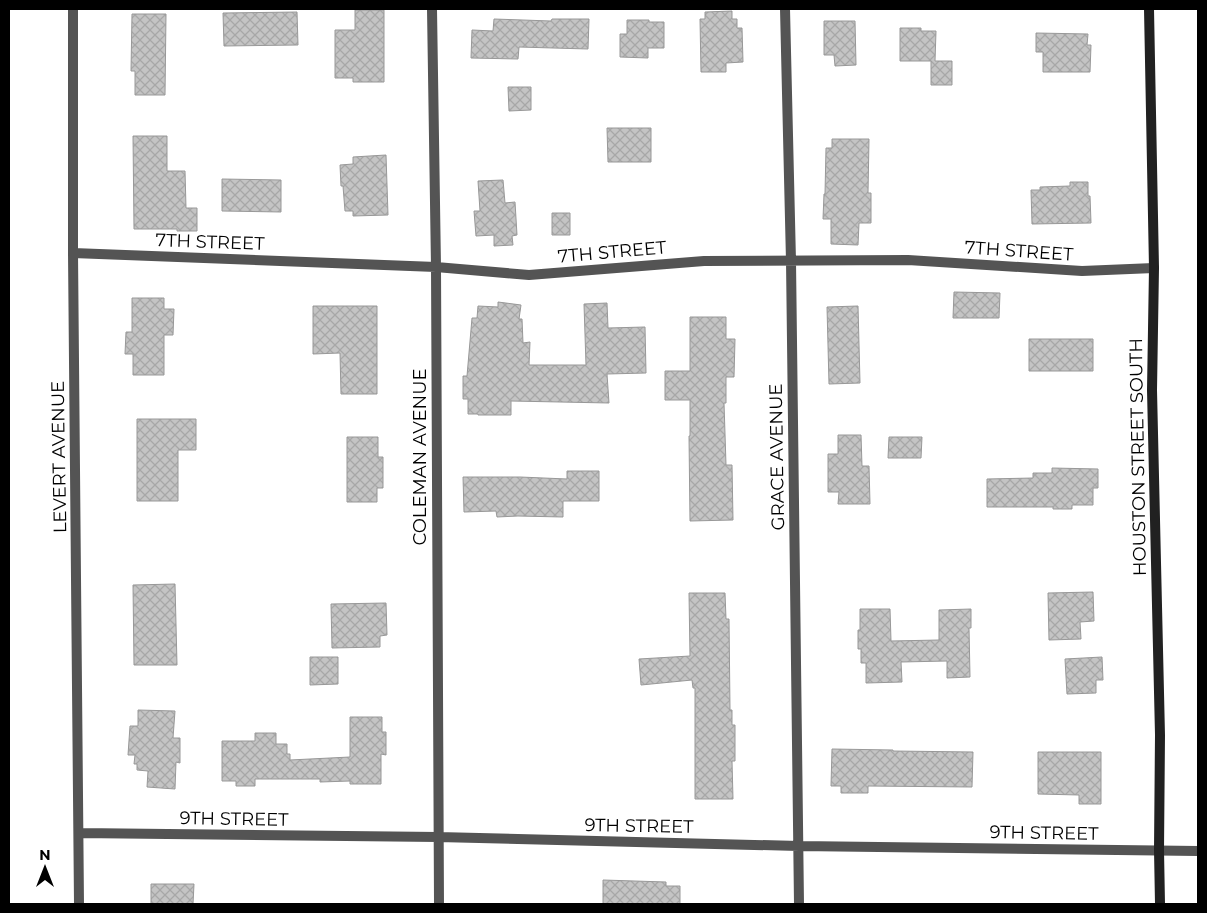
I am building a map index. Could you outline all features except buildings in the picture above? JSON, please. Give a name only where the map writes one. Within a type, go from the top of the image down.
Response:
[{"type":"street","name":"LEVERT AVENUE","points":[[73,9],[73,253],[80,904]]},
{"type":"street","name":"COLEMAN AVENUE","points":[[432,9],[436,267],[439,904]]},
{"type":"street","name":"GRACE AVENUE","points":[[785,9],[791,261],[799,904]]},
{"type":"street","name":"HOUSTON STREET SOUTH","points":[[1149,9],[1154,268],[1152,390],[1160,735],[1160,904]]},
{"type":"street","name":"7TH STREET","points":[[73,253],[436,267],[529,276],[704,261],[908,260],[1082,271],[1154,268]]},
{"type":"street","name":"9TH STREET","points":[[79,833],[1198,851]]}]
